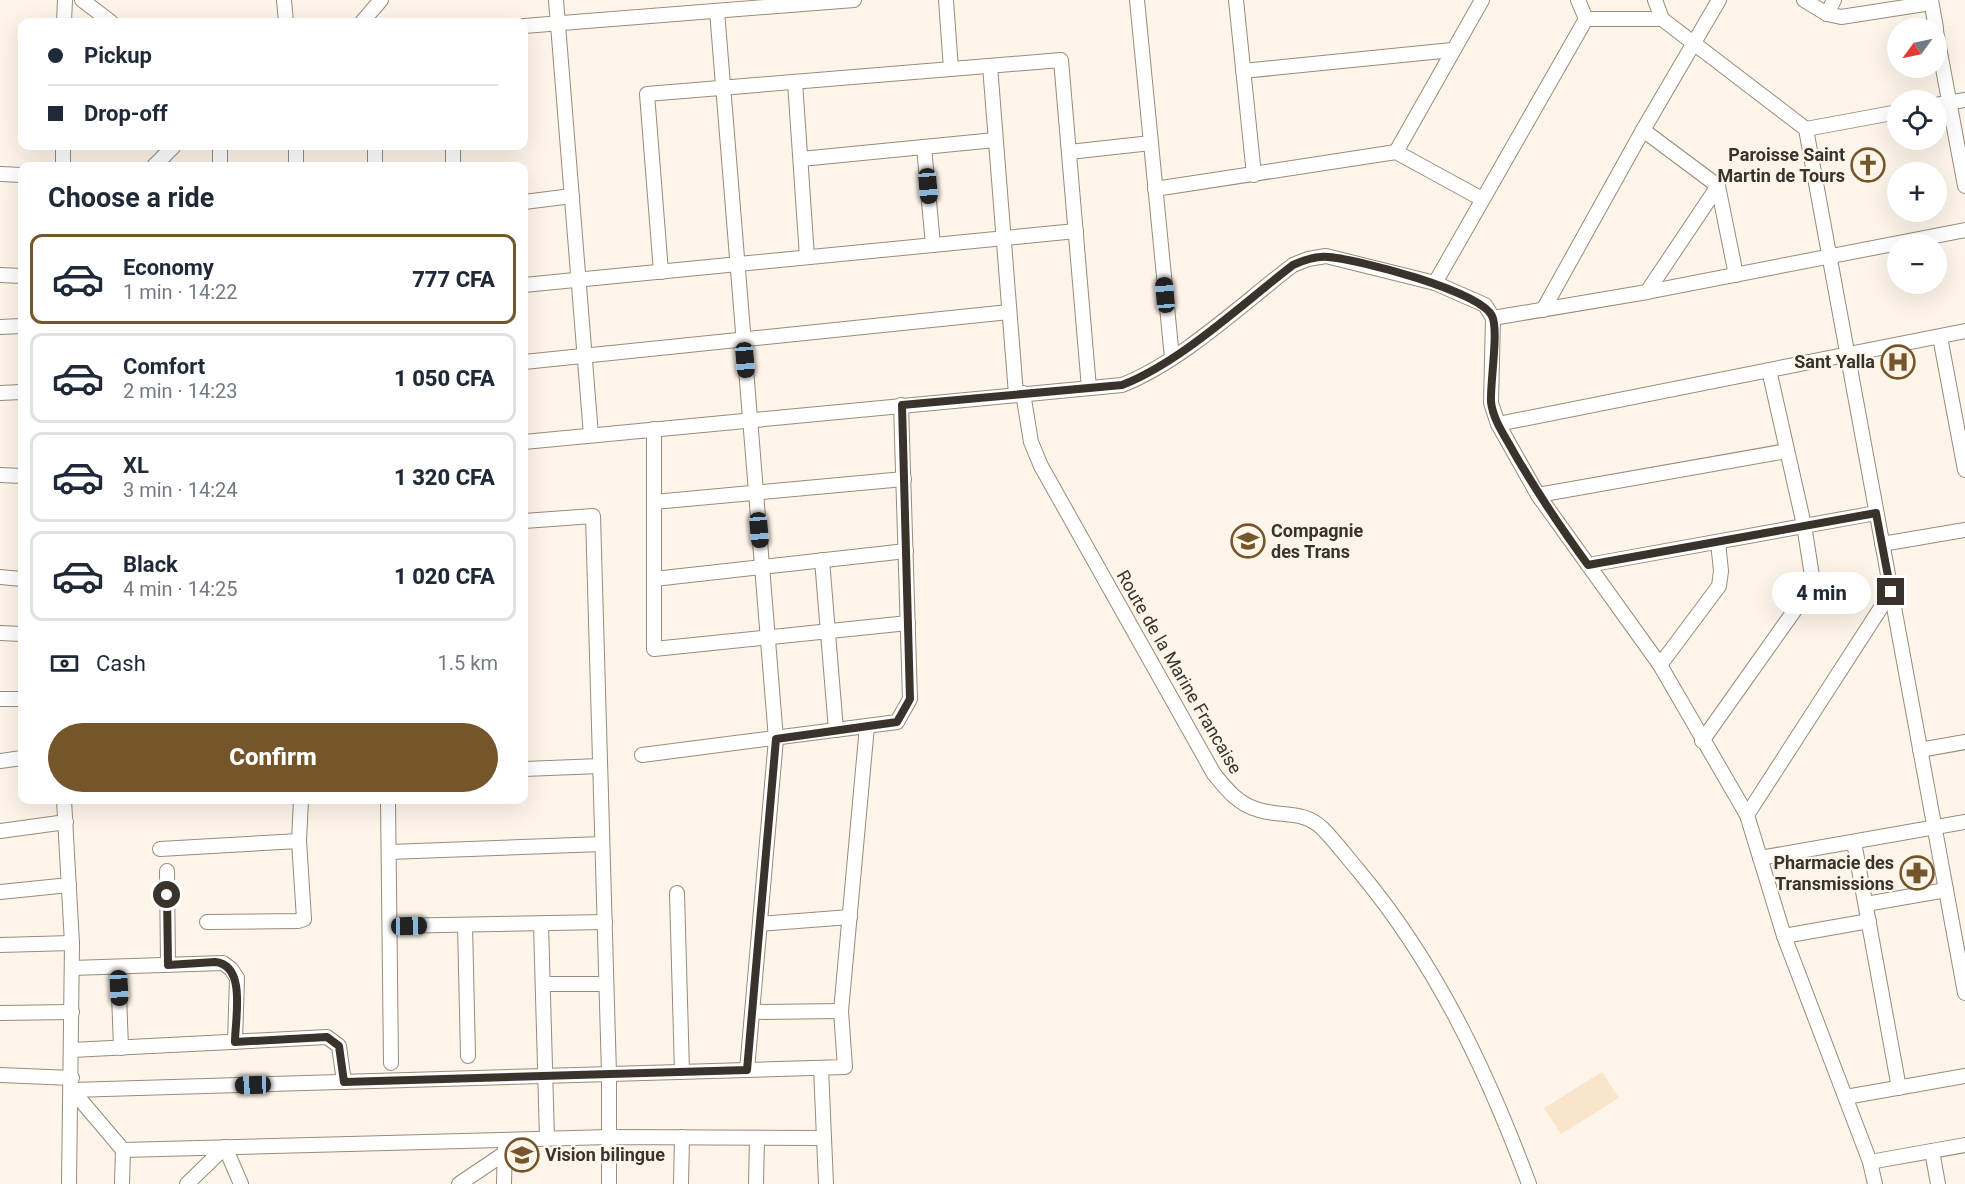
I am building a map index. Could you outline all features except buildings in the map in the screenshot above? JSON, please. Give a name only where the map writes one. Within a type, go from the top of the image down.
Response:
[{"type":"street","points":[[64,18],[65,0]]},
{"type":"street","points":[[82,0],[106,18]]},
{"type":"street","points":[[284,0],[286,18]]},
{"type":"street","points":[[365,18],[381,0]]},
{"type":"street","points":[[556,0],[591,435]]},
{"type":"street","points":[[528,26],[681,7],[717,11],[854,0]]},
{"type":"street","points":[[946,0],[951,69]]},
{"type":"street","points":[[1137,0],[1172,358]]},
{"type":"street","points":[[1236,0],[1254,175]]},
{"type":"street","points":[[1396,152],[1482,0]]},
{"type":"street","points":[[1578,0],[1586,18]]},
{"type":"street","points":[[1655,0],[1662,19],[1693,45],[1806,129],[1965,993]]},
{"type":"street","points":[[1543,310],[1642,130],[1719,0]]},
{"type":"street","points":[[1804,0],[1827,14],[1854,16],[1931,2],[1934,18]]},
{"type":"street","points":[[1827,14],[1834,0]]},
{"type":"street","points":[[717,11],[776,739],[747,1070]]},
{"type":"street","points":[[1586,18],[1662,19]]},
{"type":"street","points":[[1435,283],[1586,18]]},
{"type":"street","points":[[1243,71],[1452,50]]},
{"type":"street","points":[[661,272],[647,94],[1061,60],[1089,388]]},
{"type":"street","name":"Route de la Marine Francaise","points":[[990,66],[1009,312],[1019,393],[1031,442],[1041,466],[1214,774],[1234,799],[1258,810],[1298,813],[1321,827],[1372,887],[1420,953],[1455,1013],[1498,1102],[1529,1184]]},
{"type":"street","points":[[795,82],[807,257]]},
{"type":"street","points":[[1947,103],[1965,100]]},
{"type":"street","points":[[1806,129],[1887,114]]},
{"type":"street","points":[[1947,119],[1965,186]]},
{"type":"street","points":[[1642,130],[1718,186],[1736,275]]},
{"type":"street","points":[[801,159],[995,140]]},
{"type":"street","points":[[1069,152],[1151,142]]},
{"type":"street","points":[[924,147],[933,245]]},
{"type":"street","points":[[157,162],[170,150]]},
{"type":"street","points":[[1155,189],[1396,152],[1482,199]]},
{"type":"street","points":[[0,174],[18,175]]},
{"type":"street","points":[[1647,292],[1718,186]]},
{"type":"street","points":[[528,202],[572,196]]},
{"type":"street","points":[[1493,318],[1647,292],[1965,230]]},
{"type":"street","points":[[528,285],[1076,231]]},
{"type":"street","points":[[528,442],[1019,393],[1122,385],[1139,378],[1172,358],[1293,265],[1308,259],[1326,256],[1435,283],[1485,305],[1493,318],[1491,403],[1498,424],[1538,495],[1660,665],[1747,815],[1784,936],[1870,1162],[1875,1184]]},
{"type":"street","points":[[0,275],[18,276]]},
{"type":"street","points":[[528,362],[1009,312]]},
{"type":"street","points":[[0,327],[18,326]]},
{"type":"street","points":[[1498,424],[1965,332]]},
{"type":"street","points":[[1940,337],[1960,421],[1965,470]]},
{"type":"street","points":[[1702,741],[1809,590],[1812,576],[1804,525],[1769,370]]},
{"type":"street","points":[[0,393],[18,392]]},
{"type":"street","points":[[642,755],[897,722],[910,699],[902,405]]},
{"type":"street","points":[[654,429],[654,649],[908,623]]},
{"type":"street","points":[[1538,495],[1787,451]]},
{"type":"street","points":[[0,475],[18,476]]},
{"type":"street","points":[[654,502],[904,478]]},
{"type":"street","points":[[1588,565],[1876,513]]},
{"type":"street","points":[[528,521],[592,516],[609,1074],[609,1184]]},
{"type":"street","points":[[1882,544],[1965,530]]},
{"type":"street","points":[[1660,665],[1719,586],[1721,571],[1718,542]]},
{"type":"street","points":[[654,579],[906,551]]},
{"type":"street","points":[[822,560],[836,730]]},
{"type":"street","points":[[0,577],[18,579]]},
{"type":"street","points":[[1747,815],[1891,592]]},
{"type":"street","points":[[0,633],[18,634]]},
{"type":"street","points":[[0,699],[18,699]]},
{"type":"street","points":[[0,1075],[72,1084],[344,1082],[845,1067],[842,1011],[867,726]]},
{"type":"street","points":[[1920,750],[1965,742]]},
{"type":"street","points":[[0,760],[18,758]]},
{"type":"street","points":[[528,769],[600,766]]},
{"type":"street","points":[[64,804],[72,943],[69,1184]]},
{"type":"street","points":[[207,922],[298,921],[304,919],[300,842],[301,804]]},
{"type":"street","points":[[388,804],[391,1063]]},
{"type":"street","points":[[0,831],[66,822]]},
{"type":"street","points":[[1760,858],[1965,822]]},
{"type":"street","points":[[160,849],[300,842]]},
{"type":"street","points":[[1854,842],[1899,1088]]},
{"type":"street","points":[[389,852],[602,844]]},
{"type":"street","points":[[167,871],[168,965]]},
{"type":"street","points":[[0,892],[69,885]]},
{"type":"street","points":[[1866,904],[1946,890]]},
{"type":"street","points":[[677,893],[682,1072]]},
{"type":"street","points":[[760,924],[850,917]]},
{"type":"street","points":[[1784,936],[1869,921]]},
{"type":"street","points":[[390,926],[605,922]]},
{"type":"street","points":[[541,924],[547,1139]]},
{"type":"street","points":[[465,925],[468,1056]]},
{"type":"street","points":[[0,945],[72,943]]},
{"type":"street","points":[[72,968],[223,963],[237,978],[235,1042]]},
{"type":"street","points":[[118,968],[121,1048]]},
{"type":"street","points":[[543,984],[606,984]]},
{"type":"street","points":[[752,1012],[842,1011]]},
{"type":"street","points":[[0,1013],[72,1012]]},
{"type":"street","points":[[72,1050],[327,1037],[339,1046],[344,1082]]},
{"type":"street","points":[[821,1068],[826,1184]]},
{"type":"street","points":[[1846,1097],[1965,1076]]},
{"type":"street","points":[[72,1084],[123,1150],[122,1184]]},
{"type":"street","points":[[123,1150],[505,1147],[547,1139],[609,1137],[824,1138]]},
{"type":"street","points":[[681,1184],[682,1137]]},
{"type":"street","points":[[756,1184],[757,1138]]},
{"type":"street","points":[[1870,1162],[1965,1145]]},
{"type":"street","points":[[459,1184],[505,1147]]},
{"type":"street","points":[[504,1184],[505,1147]]},
{"type":"street","points":[[188,1184],[225,1148]]},
{"type":"street","points":[[225,1148],[241,1184]]},
{"type":"street","points":[[1932,1151],[1938,1184]]},
{"type":"shaded area","points":[[1602,1072],[1619,1098],[1561,1134],[1544,1108]]},
{"type":"place","name":"Paroisse Saint Martin de Tours","points":[[1868,165]]},
{"type":"place","name":"Sant Yalla","points":[[1898,362]]},
{"type":"place","name":"Compagnie des Trans","points":[[1248,541]]},
{"type":"place","name":"Pharmacie des Transmissions","points":[[1917,873]]},
{"type":"place","name":"Vision bilingue","points":[[522,1155]]},
{"type":"route","points":[[167,895],[168,965],[223,963],[237,978],[235,1042],[327,1037],[339,1046],[344,1082],[747,1070],[776,739],[897,722],[910,699],[902,405],[1122,385],[1139,378],[1172,358],[1293,265],[1308,259],[1326,256],[1351,261],[1435,283],[1485,305],[1493,318],[1491,403],[1498,424],[1538,495],[1588,565],[1876,513],[1891,592]]}]
